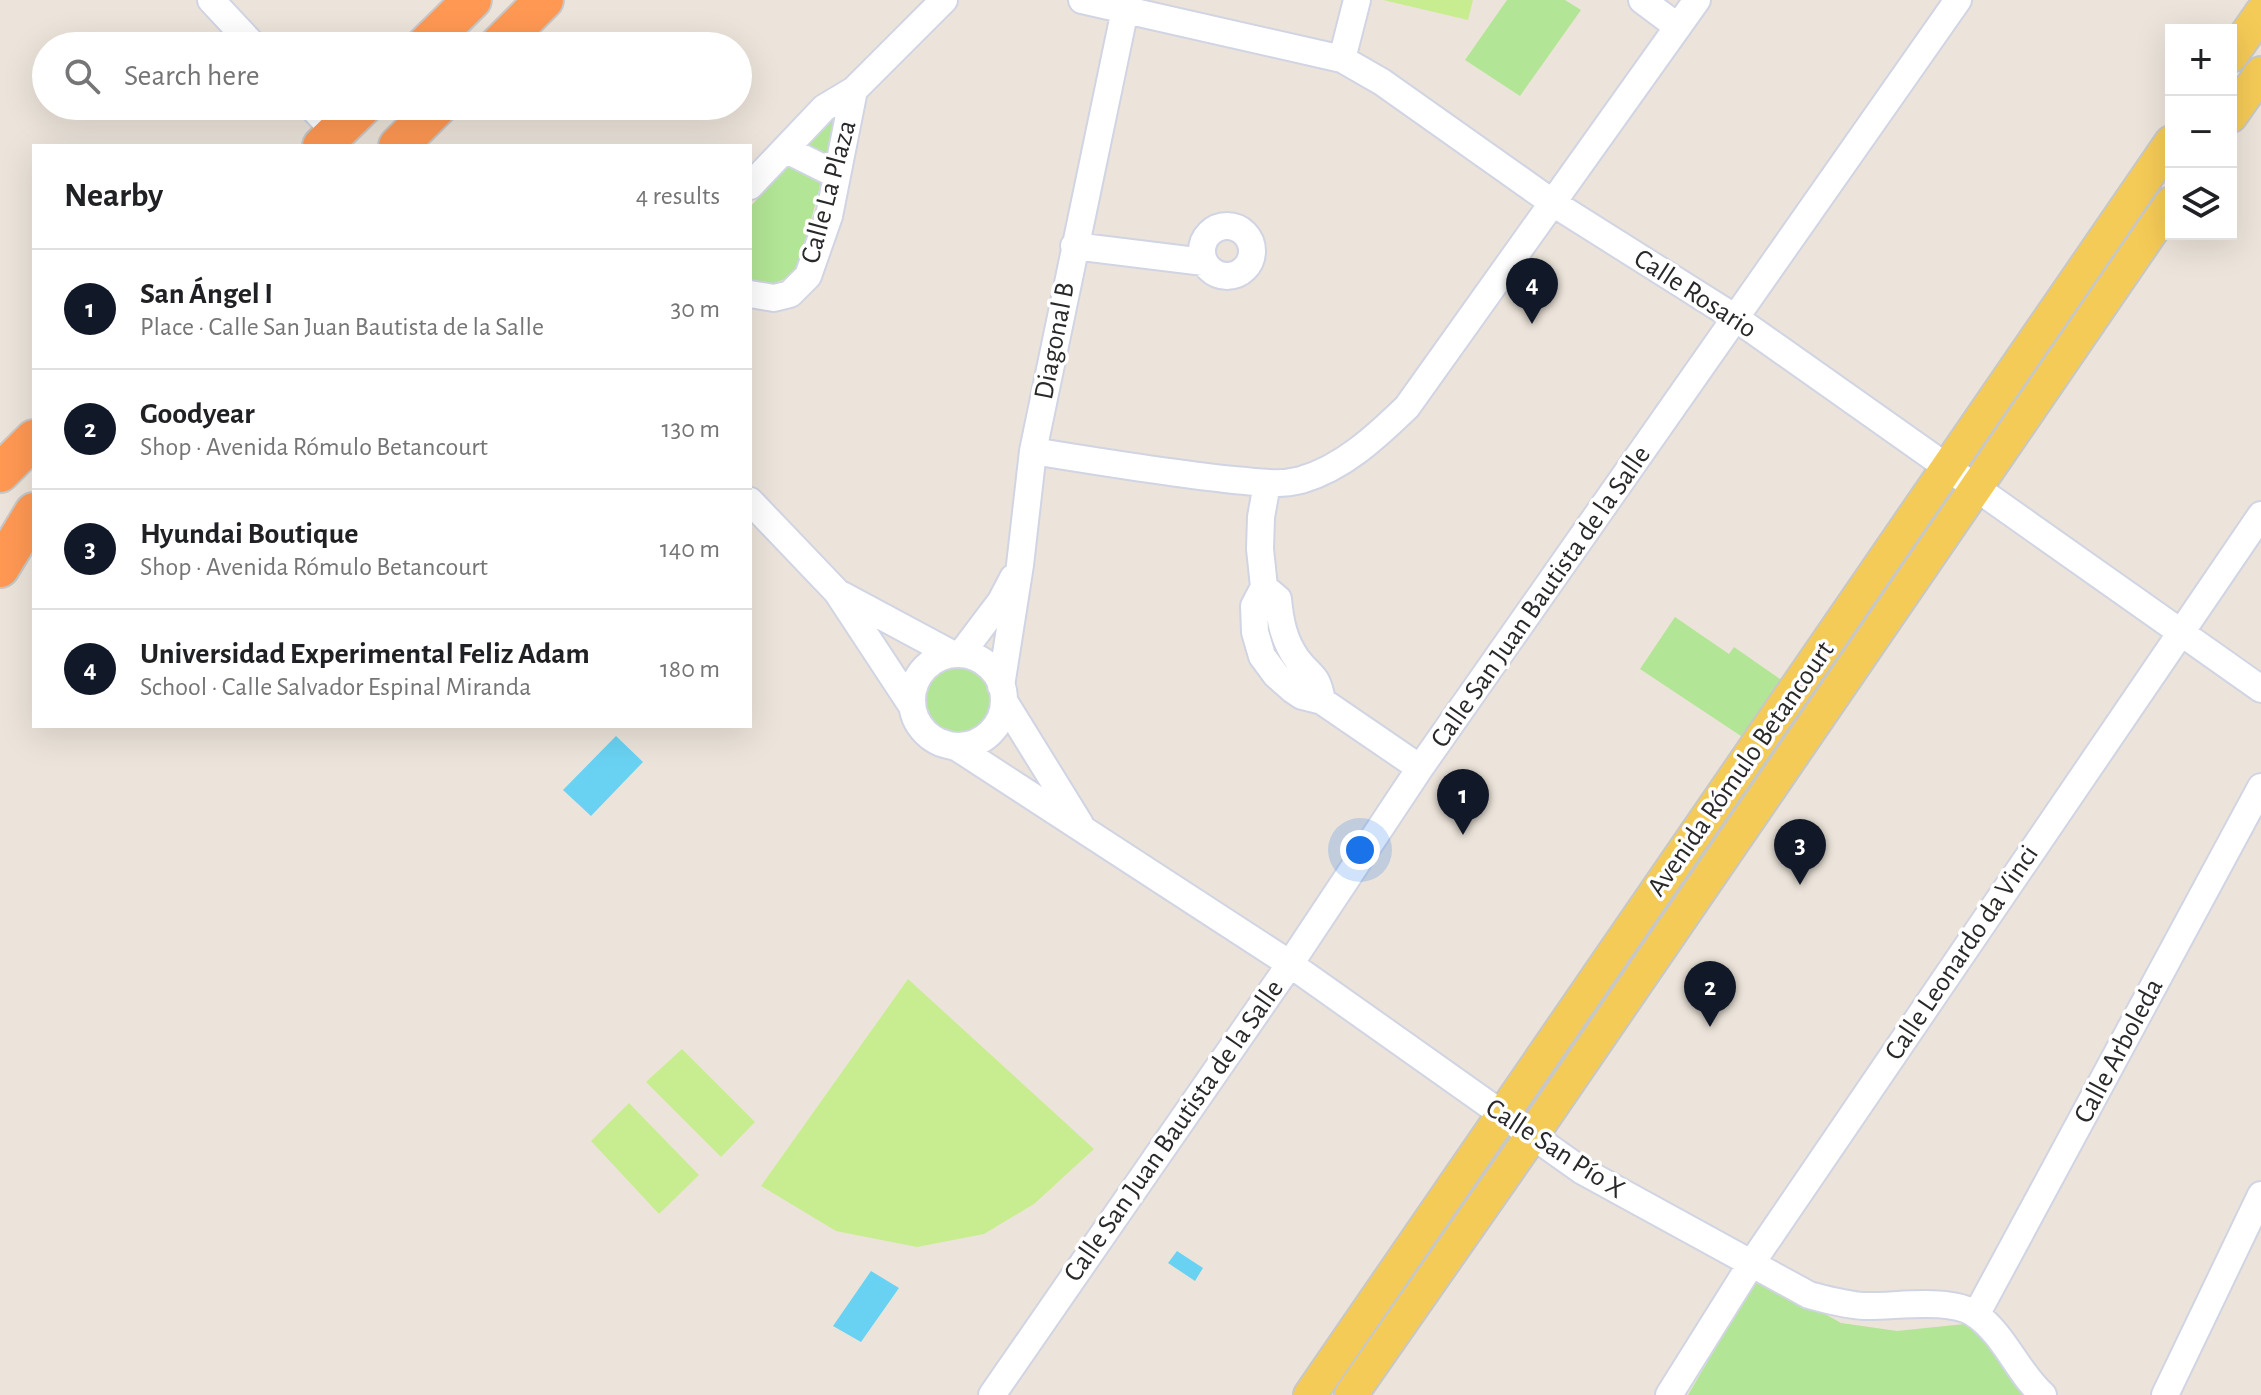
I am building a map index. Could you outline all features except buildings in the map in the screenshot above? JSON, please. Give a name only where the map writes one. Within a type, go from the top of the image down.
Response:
[{"type":"highway","points":[[439,32],[472,0]]},
{"type":"highway","points":[[512,32],[544,0]]},
{"type":"highway","points":[[400,144],[424,120]]},
{"type":"highway","points":[[0,449],[32,421]]},
{"type":"highway","points":[[0,473],[32,441]]},
{"type":"highway","points":[[0,568],[22,514]]},
{"type":"main road","points":[[2237,47],[2261,13]]},
{"type":"main road","points":[[2237,107],[2261,73]]},
{"type":"main road","name":"Avenida Rómulo Betancourt","points":[[1310,1395],[2165,157]]},
{"type":"main road","name":"Avenida Rómulo Betancourt","points":[[1351,1395],[2165,212]]},
{"type":"street","points":[[211,0],[241,32]]},
{"type":"street","name":"Calle La Plaza","points":[[752,184],[824,108],[854,90],[944,0]]},
{"type":"street","name":"Calle Rosario","points":[[1082,0],[1126,4],[1342,59],[1382,82],[1553,203],[1737,319],[2261,689]]},
{"type":"street","points":[[1342,59],[1357,0]]},
{"type":"street","points":[[1642,0],[1678,27]]},
{"type":"street","points":[[1033,451],[1192,477],[1267,484],[1305,479],[1374,440],[1407,407],[1697,0]]},
{"type":"street","name":"Calle San Juan Bautista de la Salle","points":[[992,1395],[1290,964],[1420,768],[1958,0]]},
{"type":"street","name":"Diagonal B","points":[[1002,694],[1033,451],[1126,4]]},
{"type":"street","name":"Calle La Plaza","points":[[752,294],[774,298],[790,294],[808,276],[829,216],[854,90]]},
{"type":"street","points":[[785,149],[837,175]]},
{"type":"street","points":[[1074,246],[1204,262]]},
{"type":"street","points":[[1267,484],[1261,517],[1260,549],[1264,587],[1254,606],[1255,632],[1262,656],[1276,675],[1293,690],[1302,696],[1322,701],[1420,768]]},
{"type":"street","points":[[752,503],[837,592],[912,706],[917,721],[926,733],[937,741],[967,745],[993,729],[1001,716],[1002,694],[995,673],[984,662],[957,654],[837,592]]},
{"type":"street","name":"Calle Leonardo da Vinci","points":[[1669,1395],[1751,1264],[2261,515]]},
{"type":"street","points":[[912,706],[918,677],[940,657],[957,654],[1001,601],[1020,565]]},
{"type":"street","name":"Calle San Pío X","points":[[1002,694],[1084,831]]},
{"type":"street","name":"Calle San Pío X","points":[[937,741],[958,748],[1290,964],[1581,1170],[1751,1264],[1809,1295],[1842,1304],[1956,1306],[1976,1315]]},
{"type":"street","name":"Calle Arboleda","points":[[1976,1315],[2261,787]]},
{"type":"street","points":[[2165,1395],[2261,1195]]},
{"type":"street","points":[[1976,1315],[1992,1329],[2043,1395]]},
{"type":"green space","points":[[1383,0],[1473,0],[1468,20]]},
{"type":"green space","points":[[1507,0],[1565,0],[1581,10],[1520,96],[1465,60]]},
{"type":"green space","points":[[840,109],[797,274],[760,289],[752,285],[752,205]]},
{"type":"green space","points":[[1675,617],[1729,654],[1734,647],[1783,681],[1744,738],[1640,669]]},
{"type":"green space","points":[[966,664],[988,679],[994,699],[992,713],[984,724],[973,732],[952,734],[934,724],[926,713],[924,692],[934,674],[945,666]]},
{"type":"green space","points":[[908,979],[1094,1149],[1034,1204],[984,1234],[917,1247],[836,1231],[761,1186]]},
{"type":"green space","points":[[682,1049],[755,1122],[721,1157],[646,1082]]},
{"type":"green space","points":[[629,1103],[699,1175],[659,1214],[591,1141]]},
{"type":"green space","points":[[1758,1276],[1841,1323],[1897,1331],[1974,1323],[2033,1395],[1688,1395]]},
{"type":"water","points":[[616,736],[643,762],[591,816],[563,790]]},
{"type":"water","points":[[1177,1251],[1203,1268],[1195,1281],[1168,1263]]},
{"type":"water","points":[[871,1271],[899,1288],[861,1342],[833,1326]]},
{"type":"place","name":"Universidad Experimental Feliz Adam","points":[[1532,324]]},
{"type":"place","name":"San Ángel I","points":[[1463,835]]},
{"type":"place","name":"Hyundai Boutique","points":[[1800,885]]},
{"type":"place","name":"Goodyear","points":[[1710,1027]]}]
